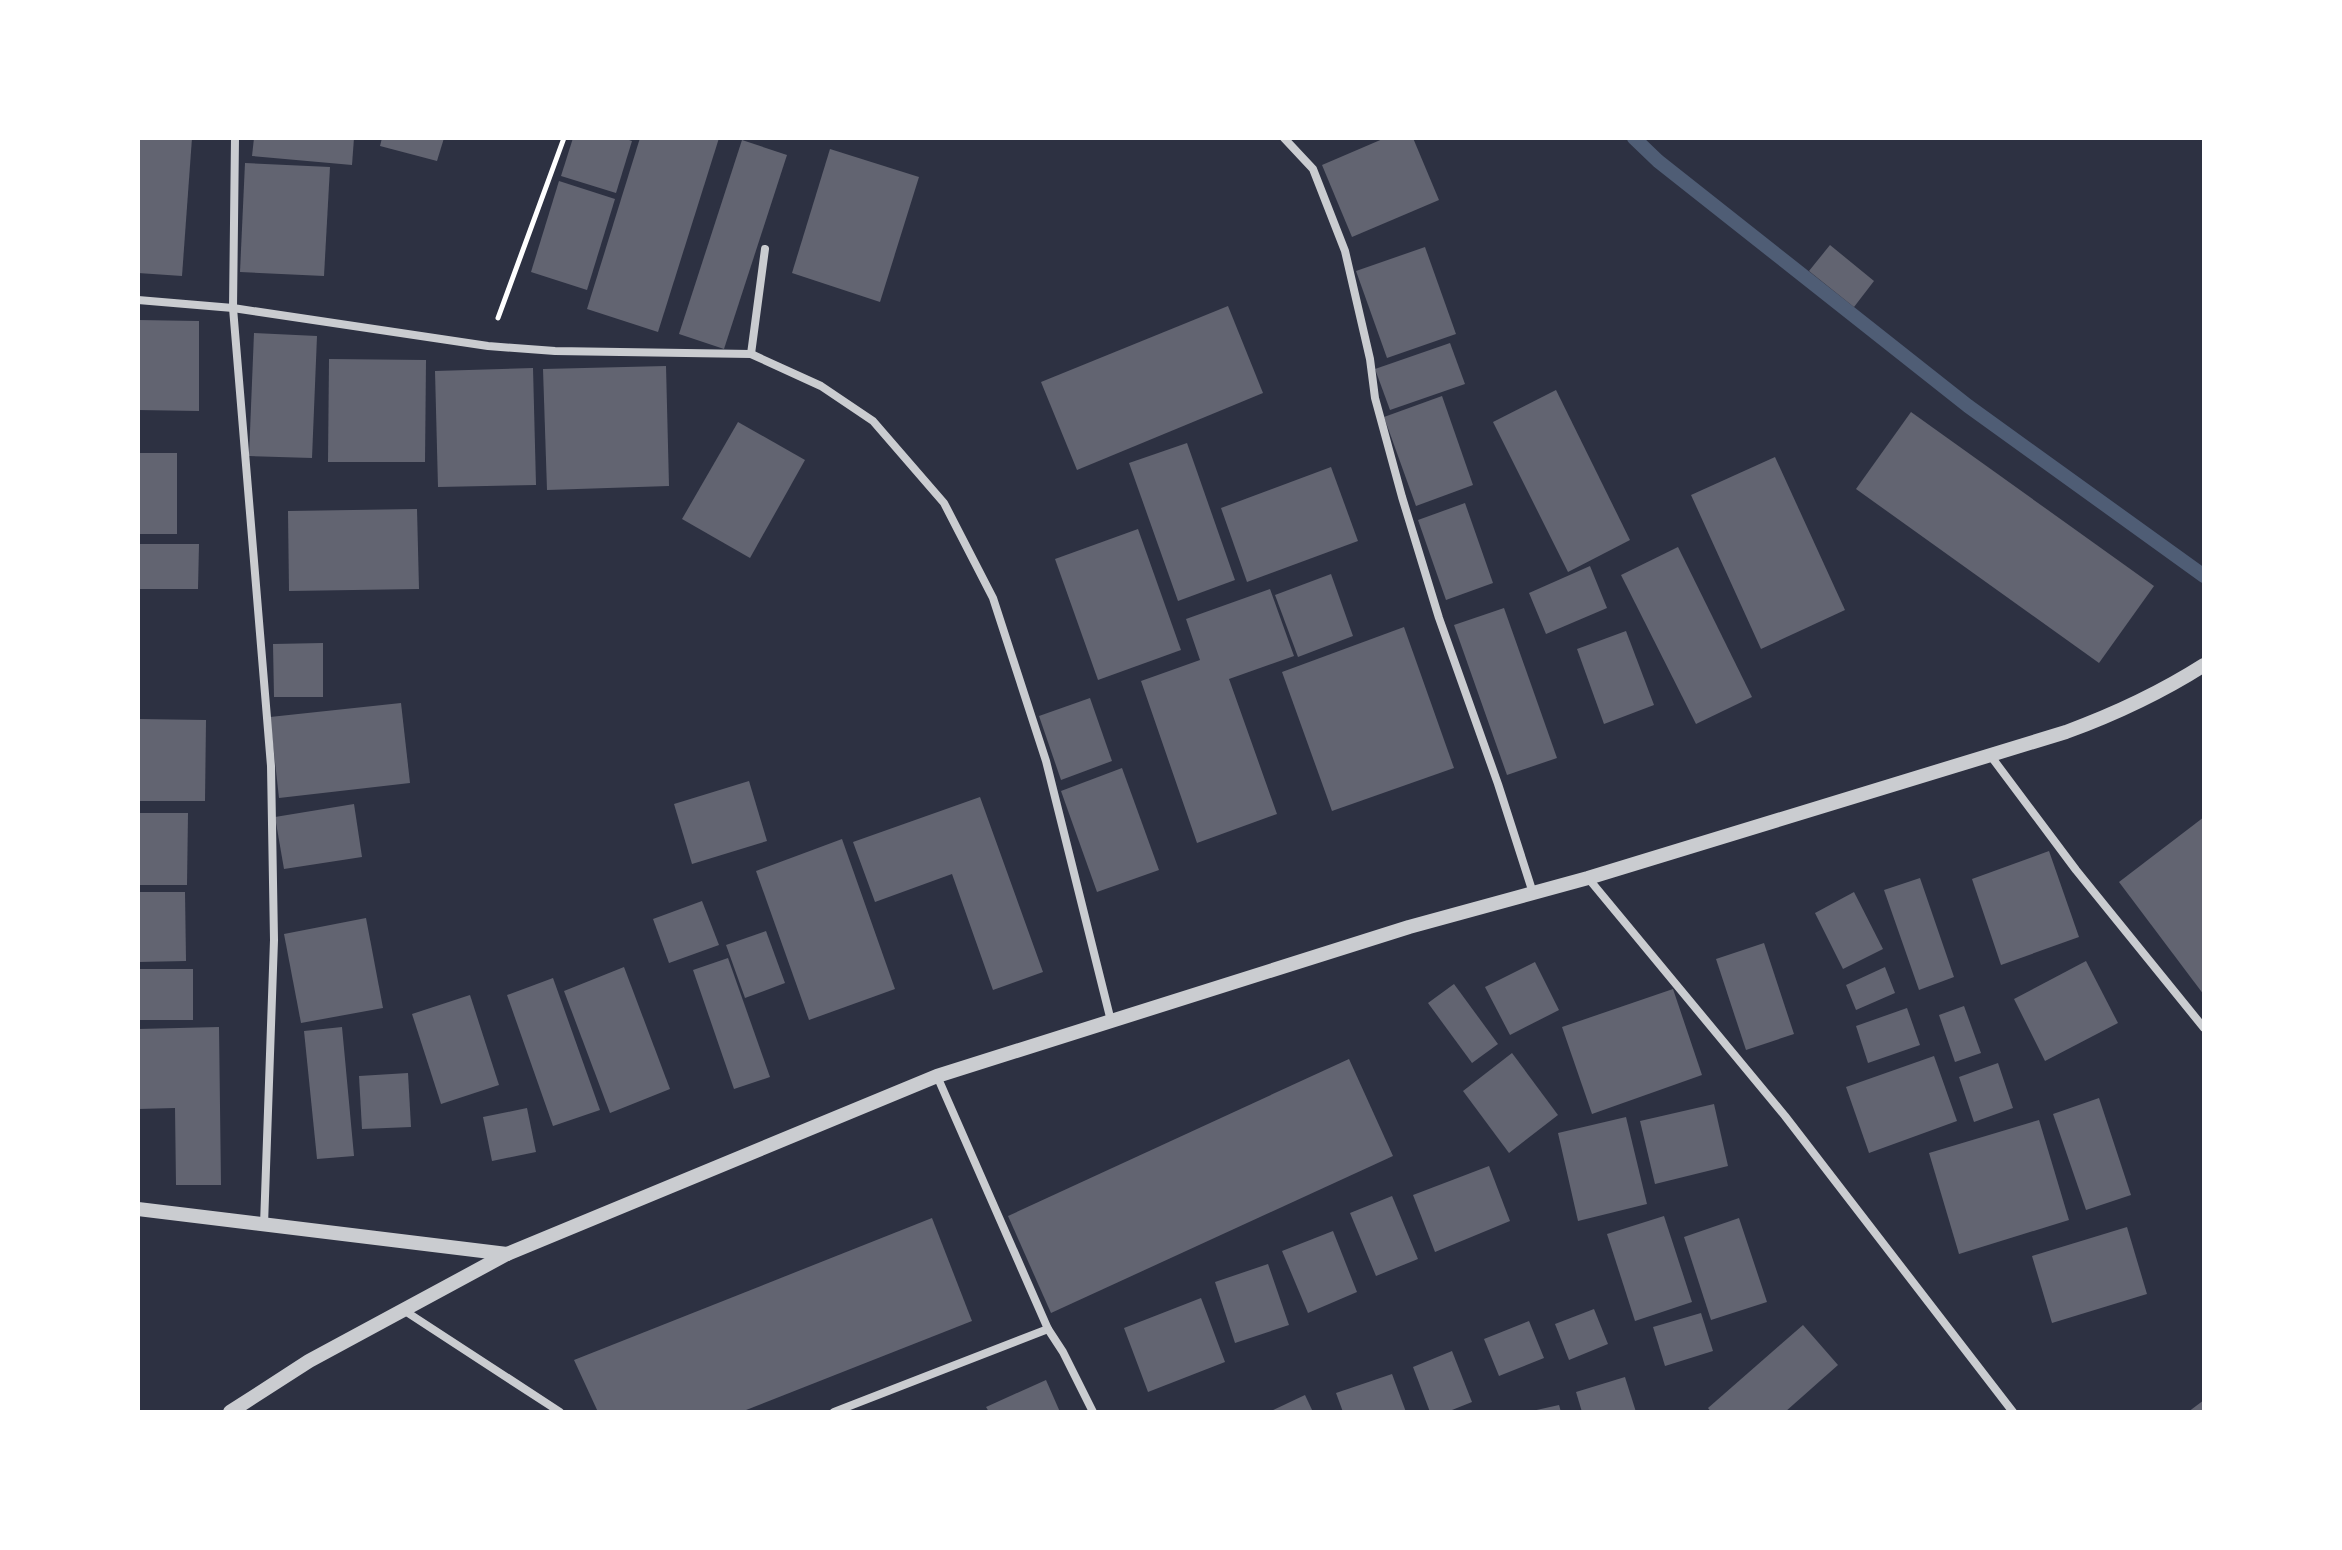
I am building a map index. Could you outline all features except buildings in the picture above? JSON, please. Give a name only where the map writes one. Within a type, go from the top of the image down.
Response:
[{"type":"street","points":[[235,138],[233,308],[271,766],[274,940],[264,1225]]},
{"type":"street","points":[[1284,138],[1313,169],[1345,251],[1370,359],[1375,398],[1402,497],[1439,618],[1533,894]]},
{"type":"street","points":[[751,354],[765,249]]},
{"type":"street","points":[[138,300],[233,308],[488,346],[555,351],[751,354],[821,386],[873,421],[944,503],[993,598],[1046,761],[1111,1021]]},
{"type":"street","points":[[230,1412],[309,1361],[507,1254],[937,1076],[1409,927],[1588,878],[2066,732],[2123,711],[2204,665]]},
{"type":"street","points":[[1990,755],[2076,870],[2204,1028]]},
{"type":"street","points":[[1588,878],[1785,1116],[2013,1412]]},
{"type":"street","points":[[937,1076],[1048,1329],[1093,1412]]},
{"type":"street","points":[[138,1209],[507,1254]]},
{"type":"street","points":[[405,1311],[560,1412]]},
{"type":"street","points":[[834,1412],[1048,1329]]},
{"type":"path","points":[[488,346],[564,138]]},
{"type":"waterway","points":[[1634,138],[1658,161],[1968,406],[2204,576]]}]
